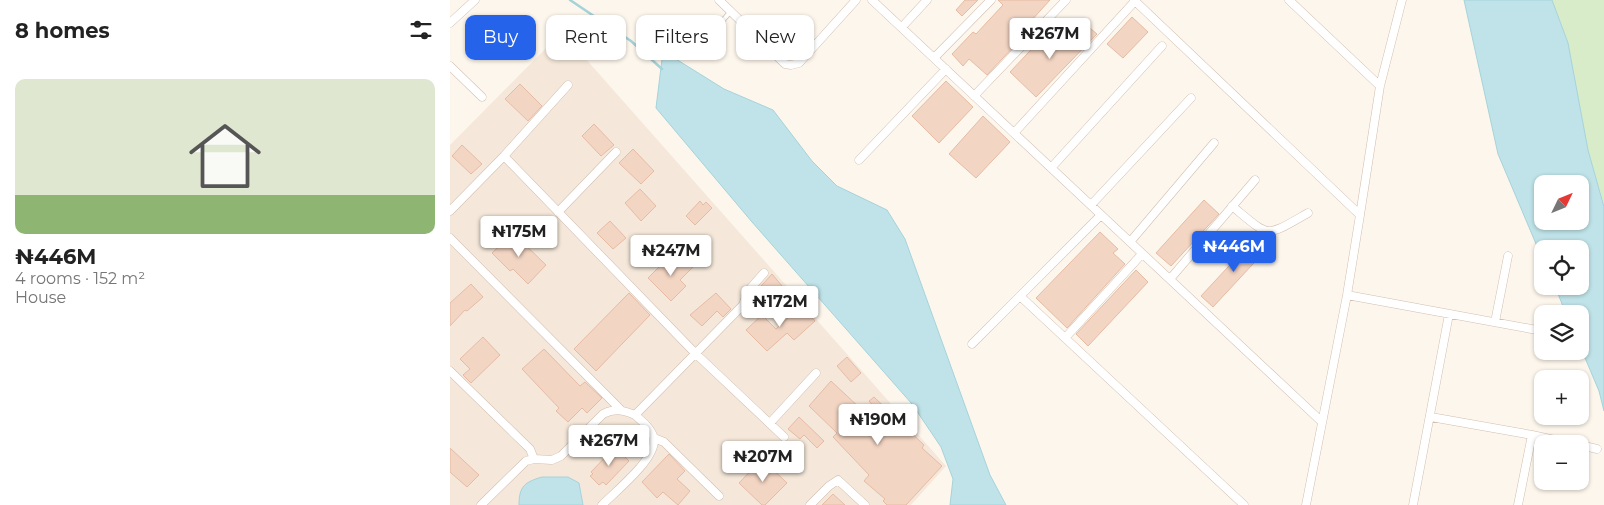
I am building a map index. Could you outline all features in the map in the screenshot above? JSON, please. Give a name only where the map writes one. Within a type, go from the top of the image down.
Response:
[{"type":"street","points":[[450,23],[475,0]]},
{"type":"street","points":[[719,0],[785,64],[791,66],[799,63],[856,0]]},
{"type":"street","points":[[872,0],[1322,422]]},
{"type":"street","points":[[902,28],[927,0]]},
{"type":"street","points":[[934,58],[991,0]]},
{"type":"street","points":[[974,96],[1066,0]]},
{"type":"street","points":[[1289,0],[1380,86]]},
{"type":"street","points":[[1306,505],[1347,295],[1380,86],[1402,0]]},
{"type":"street","points":[[1014,133],[1134,1],[1360,215]]},
{"type":"street","points":[[1051,168],[1162,46]]},
{"type":"street","points":[[450,66],[482,97]]},
{"type":"street","points":[[859,160],[946,69]]},
{"type":"street","points":[[450,210],[504,156],[568,85]]},
{"type":"street","points":[[1091,205],[1190,98]]},
{"type":"street","points":[[1130,242],[1214,143]]},
{"type":"street","points":[[558,212],[616,152]]},
{"type":"street","points":[[504,156],[695,353],[784,437]]},
{"type":"street","points":[[1170,279],[1254,180]]},
{"type":"street","points":[[1232,206],[1261,230],[1269,232],[1277,231],[1308,213]]},
{"type":"street","points":[[972,344],[1101,215]]},
{"type":"street","points":[[450,238],[622,410],[635,415],[646,424],[654,438],[653,448],[648,459],[602,505]]},
{"type":"street","points":[[1065,338],[1142,254]]},
{"type":"street","points":[[1495,322],[1508,256]]},
{"type":"street","points":[[635,415],[743,305],[748,291],[764,273]]},
{"type":"street","points":[[1347,295],[1534,329]]},
{"type":"street","points":[[1020,296],[1244,505]]},
{"type":"street","points":[[1413,505],[1449,314]]},
{"type":"street","points":[[450,371],[530,449],[534,459]]},
{"type":"street","points":[[770,423],[816,373]]},
{"type":"street","points":[[481,505],[526,461],[534,459],[552,460],[561,456],[603,414],[622,410]]},
{"type":"street","points":[[1431,417],[1532,435],[1518,505]]},
{"type":"street","points":[[654,438],[664,442],[719,496]]},
{"type":"street","points":[[1589,447],[1597,449]]},
{"type":"street","points":[[810,505],[829,486],[838,480],[865,505]]},
{"type":"lane","points":[[726,16],[730,11]]},
{"type":"shaded area","points":[[546,48],[546,60],[587,60],[946,466],[911,505],[450,505],[450,145]]},
{"type":"green space","points":[[1552,0],[1604,0],[1604,207],[1588,150],[1568,43]]},
{"type":"water","points":[[1464,0],[1552,0],[1568,43],[1588,150],[1604,207],[1604,411],[1599,391],[1586,360],[1589,360],[1589,305],[1562,305],[1559,295],[1589,295],[1589,240],[1534,240],[1498,154]]},
{"type":"water","points":[[662,60],[677,60],[724,89],[773,110],[812,161],[837,186],[887,210],[905,239],[990,475],[1006,505],[950,505],[953,479],[941,447],[912,404],[752,222],[656,108]]},
{"type":"water","points":[[542,477],[568,477],[579,483],[583,505],[519,505],[520,493],[524,486]]},
{"type":"building","points":[[965,0],[978,0],[962,16],[956,10]]},
{"type":"building","points":[[998,0],[1050,0],[1030,22],[1034,25],[987,75],[969,59],[963,66],[952,54],[973,32],[976,34],[1003,5]]},
{"type":"building","points":[[1132,17],[1148,32],[1123,58],[1107,44]]},
{"type":"building","points":[[1084,23],[1097,34],[1036,97],[1010,72],[1044,36],[1059,50]]},
{"type":"building","points":[[946,81],[973,107],[939,143],[912,116]]},
{"type":"building","points":[[520,84],[542,106],[528,121],[505,99]]},
{"type":"building","points":[[983,116],[1010,142],[976,178],[949,154]]},
{"type":"building","points":[[594,124],[614,145],[601,156],[582,136]]},
{"type":"building","points":[[462,145],[482,164],[471,174],[452,156]]},
{"type":"building","points":[[633,149],[654,171],[641,184],[619,163]]},
{"type":"building","points":[[640,189],[656,206],[641,221],[625,203]]},
{"type":"building","points":[[1204,200],[1219,214],[1171,266],[1156,253]]},
{"type":"building","points":[[700,201],[703,205],[706,202],[712,208],[695,225],[686,216]]},
{"type":"building","points":[[610,221],[626,238],[613,249],[597,233]]},
{"type":"building","points":[[1100,232],[1118,249],[1113,253],[1125,264],[1067,328],[1036,298]]},
{"type":"building","points":[[513,233],[546,265],[528,284],[513,269],[510,271],[492,253]]},
{"type":"building","points":[[1254,239],[1266,250],[1213,307],[1201,296]]},
{"type":"building","points":[[680,255],[693,267],[680,280],[686,286],[671,301],[648,278],[663,263],[667,267]]},
{"type":"building","points":[[1136,270],[1148,282],[1088,346],[1076,334]]},
{"type":"building","points":[[772,274],[787,292],[758,316],[750,308],[757,302],[752,296]]},
{"type":"building","points":[[471,284],[483,297],[467,311],[465,310],[450,326],[450,303]]},
{"type":"building","points":[[629,293],[650,315],[596,371],[574,349]]},
{"type":"building","points":[[716,293],[731,309],[723,317],[717,311],[702,326],[690,315]]},
{"type":"building","points":[[801,306],[815,321],[794,340],[787,333],[767,351],[746,330],[762,315],[776,329]]},
{"type":"building","points":[[483,337],[500,355],[471,383],[463,375],[470,369],[460,359]]},
{"type":"building","points":[[544,349],[580,386],[585,382],[602,398],[587,413],[582,408],[568,422],[556,411],[559,408],[522,369]]},
{"type":"building","points":[[847,357],[861,373],[851,382],[837,366]]},
{"type":"building","points":[[831,381],[877,424],[884,418],[869,401],[874,397],[924,445],[922,448],[942,466],[906,505],[887,505],[883,501],[885,499],[864,481],[869,475],[833,437],[837,433],[809,406]]},
{"type":"building","points":[[799,417],[824,441],[817,448],[804,435],[800,439],[788,429]]},
{"type":"building","points":[[615,447],[629,461],[606,485],[603,482],[599,485],[590,476],[593,474],[591,472]]},
{"type":"building","points":[[450,448],[479,475],[467,487],[450,472]]},
{"type":"building","points":[[669,454],[685,471],[677,479],[690,491],[678,505],[663,492],[657,498],[642,482]]},
{"type":"building","points":[[762,459],[787,483],[765,505],[762,505],[739,483]]},
{"type":"building","points":[[833,494],[845,505],[822,505]]},
{"type":"waterway","points":[[570,0],[631,41],[662,69]]}]
